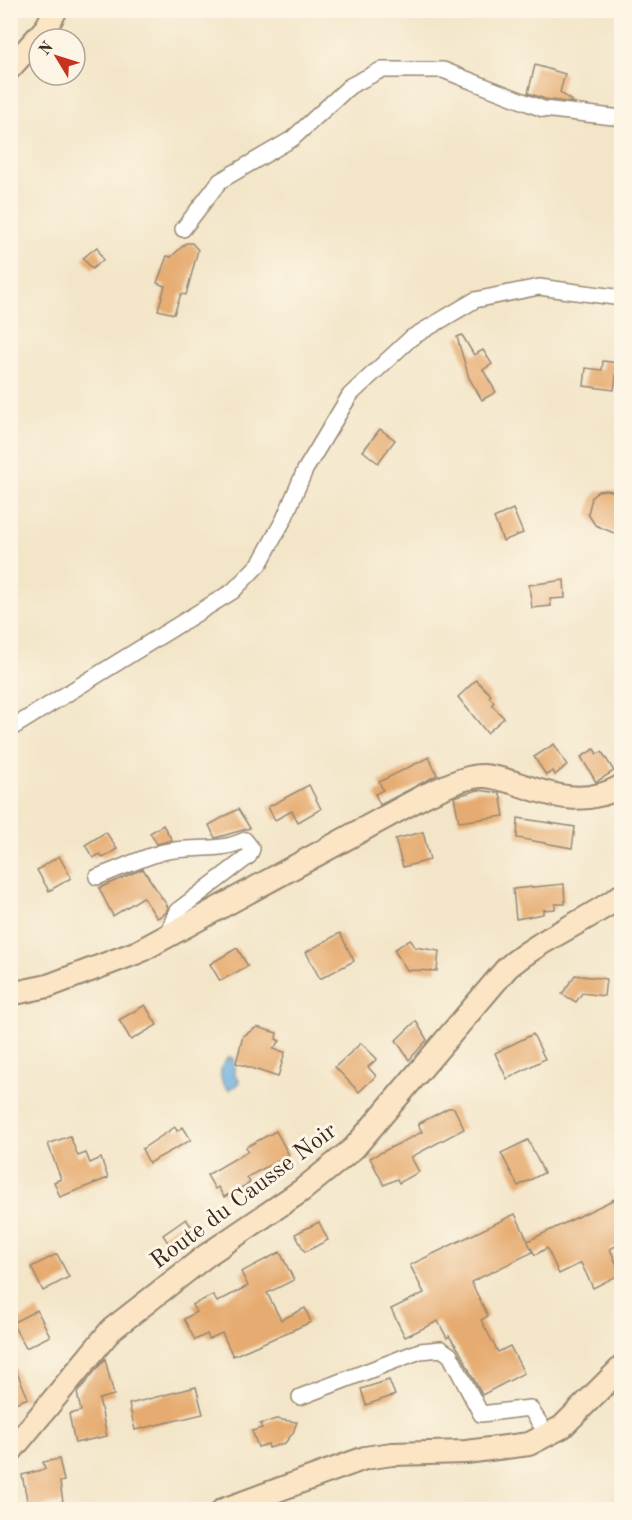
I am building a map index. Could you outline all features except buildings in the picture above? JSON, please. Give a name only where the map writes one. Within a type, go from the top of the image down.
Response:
[{"type":"street","points":[[10,68],[45,28],[57,10]]},
{"type":"street","points":[[183,229],[220,182],[292,139],[350,86],[381,70],[443,70],[543,109],[621,118]]},
{"type":"street","points":[[10,729],[233,591],[260,563],[285,519],[305,470],[350,395],[411,338],[475,300],[538,287],[621,298]]},
{"type":"street","points":[[10,994],[48,986],[90,972],[166,938],[426,795],[462,780],[483,776],[502,779],[558,798],[580,799],[600,796],[621,786]]},
{"type":"street","points":[[97,877],[163,852],[196,847],[225,849],[245,840],[250,844],[252,849],[249,856],[177,911],[166,938]]},
{"type":"street","name":"Route du Causse Noir","points":[[12,1447],[111,1330],[207,1255],[302,1191],[354,1148],[507,968],[535,945],[601,910],[621,895]]},
{"type":"street","points":[[300,1397],[420,1351],[441,1349],[450,1355],[481,1414],[530,1408],[548,1436]]},
{"type":"street","points":[[222,1509],[365,1458],[392,1454],[466,1452],[513,1447],[548,1436],[579,1412],[621,1367]]},
{"type":"water","points":[[229,1057],[233,1058],[235,1075],[239,1080],[238,1084],[229,1090],[221,1078],[221,1069]]}]
